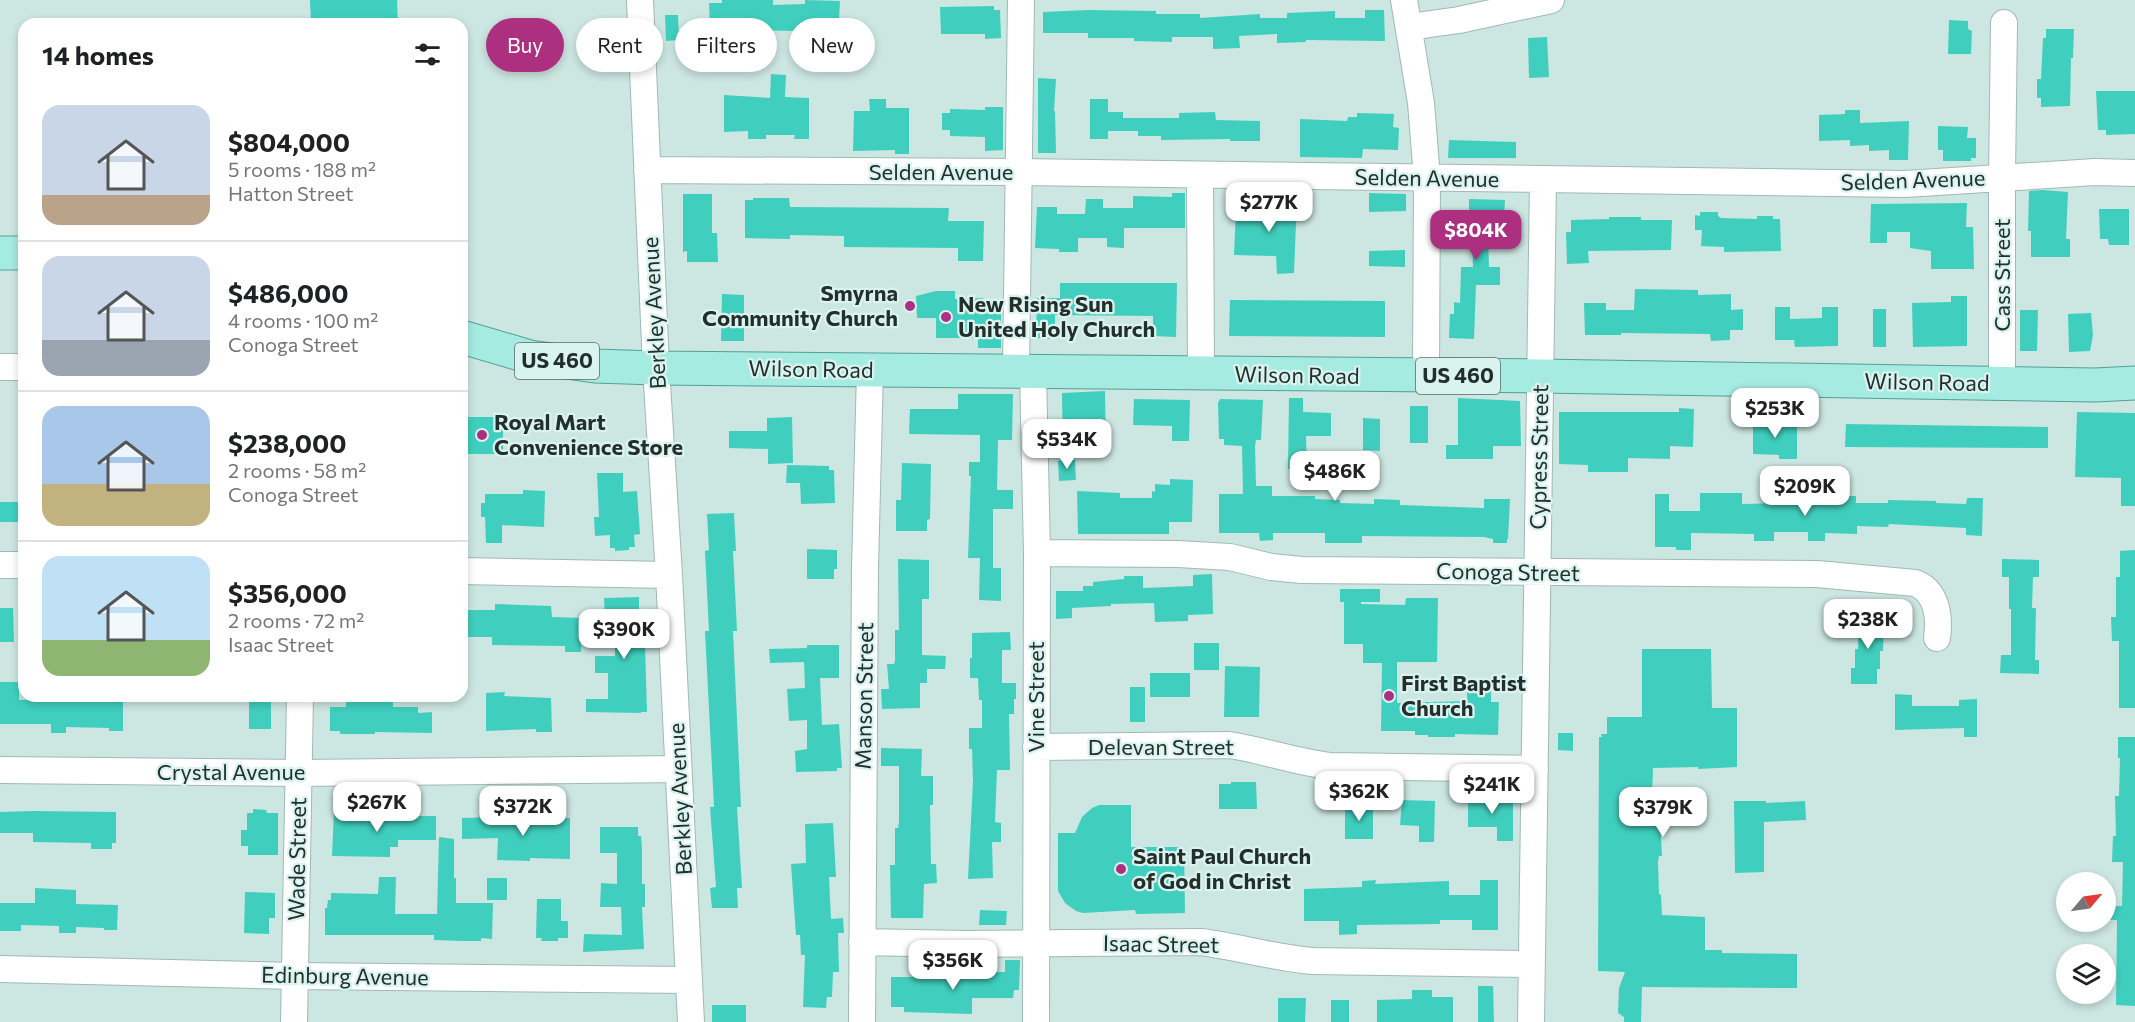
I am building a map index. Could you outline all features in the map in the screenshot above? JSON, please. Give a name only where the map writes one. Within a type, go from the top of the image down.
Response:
[{"type":"main road","points":[[0,253],[18,253]]},
{"type":"main road","name":"Wilson Road","points":[[468,339],[530,357],[595,366],[656,368],[1540,376],[2094,385],[2135,383]]},
{"type":"street","name":"Berkley Avenue","points":[[640,0],[656,368],[692,1022]]},
{"type":"street","name":"Vine Street","points":[[1021,0],[1019,172],[1025,372],[1037,553],[1036,1022]]},
{"type":"street","points":[[1404,0],[1421,103],[1427,178],[1426,376]]},
{"type":"street","points":[[1409,27],[1459,20],[1551,0]]},
{"type":"street","name":"Cass Street","points":[[2002,383],[2004,23]]},
{"type":"street","name":"Selden Avenue","points":[[647,170],[1019,172],[1905,184],[2095,172],[2135,173]]},
{"type":"street","points":[[1200,175],[1201,374]]},
{"type":"street","name":"Cypress Street","points":[[1531,1022],[1543,180]]},
{"type":"street","points":[[0,367],[18,368]]},
{"type":"street","name":"Manson Street","points":[[862,1022],[865,568],[870,370]]},
{"type":"street","name":"Conoga Street","points":[[1037,553],[1178,554],[1230,557],[1271,567],[1302,570],[1817,574],[1915,583],[1929,591],[1933,598],[1938,617],[1937,638]]},
{"type":"street","points":[[0,565],[18,565]]},
{"type":"street","points":[[468,571],[669,575]]},
{"type":"street","name":"Wade Street","points":[[294,1022],[300,702]]},
{"type":"street","name":"Delevan Street","points":[[1036,747],[1229,745],[1254,748],[1304,763],[1330,766],[1535,769]]},
{"type":"street","name":"Crystal Avenue","points":[[0,770],[299,773],[678,769]]},
{"type":"street","name":"Isaac Street","points":[[862,942],[1201,942],[1234,946],[1286,959],[1313,961],[1532,964]]},
{"type":"street","name":"Edinburg Avenue","points":[[0,969],[295,976],[689,980]]},
{"type":"building","points":[[310,0],[397,0],[398,18],[311,18]]},
{"type":"building","points":[[722,0],[773,0],[773,5],[805,4],[805,0],[840,1],[839,18],[789,18],[789,31],[777,31],[777,18],[710,18],[709,3],[722,3]]},
{"type":"building","points":[[994,6],[994,10],[1000,10],[1001,38],[985,39],[985,34],[941,34],[940,7]]},
{"type":"building","points":[[1088,10],[1200,14],[1200,18],[1260,14],[1260,18],[1287,18],[1287,13],[1335,11],[1335,18],[1365,18],[1365,10],[1384,10],[1385,41],[1306,40],[1306,42],[1277,43],[1277,34],[1239,36],[1240,48],[1213,49],[1213,37],[1172,37],[1172,42],[1134,41],[1134,38],[1088,38],[1088,33],[1043,33],[1043,12]]},
{"type":"building","points":[[665,15],[678,15],[678,18],[675,18],[675,40],[666,41]]},
{"type":"building","points":[[1949,20],[1968,21],[1968,29],[1972,31],[1971,54],[1948,54]]},
{"type":"building","points":[[2046,29],[2074,29],[2070,106],[2041,107],[2041,98],[2037,98],[2037,79],[2041,79],[2043,38],[2046,38]]},
{"type":"building","points":[[1547,37],[1549,77],[1529,78],[1528,38]]},
{"type":"building","points":[[771,74],[786,75],[785,97],[809,98],[809,139],[794,139],[795,135],[766,135],[766,139],[748,139],[748,131],[724,132],[724,95],[770,98]]},
{"type":"building","points":[[1038,78],[1056,79],[1054,111],[1056,153],[1038,153]]},
{"type":"building","points":[[2096,91],[2135,91],[2135,134],[2106,135],[2106,130],[2098,130]]},
{"type":"building","points":[[869,99],[886,99],[886,108],[909,108],[909,154],[895,154],[895,150],[853,151],[854,111],[870,111]]},
{"type":"building","points":[[1090,99],[1108,99],[1108,112],[1123,112],[1123,118],[1179,118],[1179,113],[1215,112],[1216,120],[1260,121],[1260,141],[1161,140],[1161,136],[1138,136],[1138,131],[1108,131],[1108,139],[1090,139]]},
{"type":"building","points":[[985,107],[1003,107],[1003,150],[985,151],[985,137],[950,136],[950,130],[942,130],[942,113],[950,113],[950,109],[985,110]]},
{"type":"building","points":[[1845,110],[1860,110],[1860,123],[1909,121],[1908,160],[1889,160],[1889,150],[1869,151],[1869,145],[1850,146],[1850,140],[1819,141],[1819,115],[1845,114]]},
{"type":"building","points":[[1357,113],[1394,114],[1393,127],[1399,128],[1398,150],[1363,149],[1362,158],[1300,157],[1300,119],[1347,121],[1348,117],[1357,117]]},
{"type":"building","points":[[1938,126],[1968,127],[1967,138],[1976,138],[1976,158],[1971,158],[1971,161],[1943,161],[1943,150],[1938,150]]},
{"type":"building","points":[[1449,140],[1516,142],[1516,158],[1448,158]]},
{"type":"building","points":[[2029,191],[2068,192],[2066,239],[2070,239],[2070,257],[2031,257],[2031,231],[2028,231]]},
{"type":"building","points":[[1172,193],[1185,193],[1185,228],[1124,228],[1124,248],[1107,247],[1107,238],[1078,238],[1078,252],[1035,248],[1037,207],[1057,207],[1057,214],[1085,214],[1086,199],[1103,199],[1103,208],[1133,208],[1133,196],[1172,197]]},
{"type":"building","points":[[1369,193],[1406,194],[1406,211],[1369,212]]},
{"type":"building","points":[[683,194],[712,194],[712,233],[717,233],[718,262],[687,262],[687,251],[683,252]]},
{"type":"building","points":[[753,198],[789,198],[790,207],[949,208],[948,221],[984,221],[983,261],[958,261],[958,248],[844,247],[844,236],[790,235],[790,239],[745,238],[745,200],[753,200]]},
{"type":"building","points":[[1271,198],[1297,198],[1294,273],[1277,274],[1276,256],[1234,255],[1236,210],[1270,211]]},
{"type":"building","points":[[1469,199],[1505,200],[1504,216],[1502,216],[1503,234],[1488,234],[1489,267],[1500,267],[1500,285],[1476,285],[1474,339],[1449,338],[1450,314],[1454,314],[1454,302],[1460,303],[1461,267],[1473,267],[1472,233],[1449,232],[1448,218],[1469,217]]},
{"type":"building","points":[[1967,203],[1966,227],[1973,227],[1974,269],[1931,269],[1931,251],[1910,248],[1910,232],[1887,232],[1887,243],[1870,243],[1871,204]]},
{"type":"building","points":[[2099,209],[2129,209],[2129,245],[2109,245],[2108,239],[2100,239]]},
{"type":"building","points":[[1700,212],[1718,212],[1721,218],[1757,219],[1757,216],[1773,216],[1773,219],[1780,219],[1781,251],[1724,252],[1724,247],[1701,246],[1702,230],[1695,230],[1695,215],[1700,216]]},
{"type":"building","points":[[1609,217],[1672,220],[1671,250],[1588,251],[1589,263],[1567,264],[1566,232],[1571,232],[1571,220],[1609,219]]},
{"type":"building","points":[[1405,250],[1405,267],[1369,266],[1369,251]]},
{"type":"building","points":[[1060,283],[1177,283],[1176,337],[1153,336],[1153,316],[1055,315],[1055,339],[1036,338],[1037,298],[1060,298]]},
{"type":"building","points":[[1635,289],[1698,290],[1698,295],[1731,294],[1731,310],[1743,309],[1743,330],[1730,330],[1730,340],[1711,341],[1710,334],[1585,335],[1584,303],[1606,303],[1606,310],[1634,310]]},
{"type":"building","points":[[936,291],[955,291],[955,299],[983,298],[983,302],[1001,302],[1001,348],[978,348],[978,338],[936,338],[936,318],[917,318],[916,296]]},
{"type":"building","points":[[722,294],[744,295],[744,341],[721,341]]},
{"type":"building","points":[[1951,296],[1967,296],[1967,346],[1913,347],[1912,303],[1951,302]]},
{"type":"building","points":[[1230,300],[1385,301],[1385,337],[1229,336]]},
{"type":"building","points":[[1775,307],[1790,307],[1790,319],[1822,318],[1822,307],[1838,307],[1838,346],[1795,347],[1794,340],[1775,340]]},
{"type":"building","points":[[1873,309],[1886,309],[1886,347],[1873,347]]},
{"type":"building","points":[[2020,310],[2038,310],[2037,351],[2020,351]]},
{"type":"building","points":[[2091,313],[2093,335],[2090,351],[2069,352],[2068,314]]},
{"type":"building","points":[[1105,391],[1106,455],[1063,456],[1062,393]]},
{"type":"building","points":[[958,394],[1013,394],[1012,440],[998,440],[997,490],[1013,490],[1013,509],[993,509],[993,568],[1001,568],[1001,601],[979,600],[980,558],[968,558],[971,476],[969,476],[969,462],[980,462],[980,435],[909,434],[910,409],[958,409]]},
{"type":"building","points":[[1289,398],[1303,398],[1303,412],[1331,413],[1331,436],[1306,436],[1307,468],[1288,469]]},
{"type":"building","points":[[1458,398],[1520,401],[1521,446],[1493,446],[1493,459],[1446,459],[1446,445],[1458,445]]},
{"type":"building","points":[[1134,399],[1190,400],[1189,441],[1172,441],[1172,426],[1133,425]]},
{"type":"building","points":[[1220,399],[1263,400],[1261,440],[1256,440],[1255,446],[1256,486],[1272,486],[1272,496],[1315,496],[1315,499],[1340,500],[1340,503],[1374,504],[1374,499],[1400,500],[1400,505],[1484,508],[1484,499],[1510,499],[1507,543],[1493,543],[1493,539],[1484,537],[1362,536],[1362,543],[1325,543],[1325,533],[1273,533],[1273,540],[1260,541],[1259,533],[1219,533],[1219,494],[1243,494],[1242,446],[1224,445],[1224,439],[1219,439],[1218,403]]},
{"type":"building","points":[[1410,406],[1428,406],[1428,443],[1410,443]]},
{"type":"building","points":[[1679,408],[1694,409],[1693,447],[1670,446],[1670,459],[1628,458],[1628,472],[1588,472],[1588,465],[1559,464],[1559,412],[1679,412]]},
{"type":"building","points":[[2077,412],[2135,413],[2135,506],[2121,506],[2121,478],[2075,477]]},
{"type":"building","name":"Royal Mart Convenience Store","points":[[468,417],[503,417],[503,454],[468,454]]},
{"type":"building","points":[[792,417],[793,463],[768,464],[768,449],[729,448],[729,431],[767,431],[767,418]]},
{"type":"building","points":[[1363,418],[1380,419],[1380,451],[1363,450]]},
{"type":"building","points":[[1753,418],[1771,419],[1771,422],[1790,421],[1790,427],[1797,427],[1797,459],[1779,459],[1779,455],[1753,454]]},
{"type":"building","points":[[1846,424],[2048,427],[2048,448],[1845,447]]},
{"type":"building","points":[[1075,460],[1076,480],[1059,481],[1058,461]]},
{"type":"building","points":[[902,463],[931,464],[930,519],[927,520],[927,531],[896,531],[896,500],[901,500]]},
{"type":"building","points":[[787,465],[829,466],[829,470],[834,470],[835,503],[801,504],[800,483],[786,483]]},
{"type":"building","points":[[597,473],[623,473],[623,492],[637,491],[640,534],[634,535],[635,547],[629,547],[629,550],[615,551],[615,548],[610,548],[610,535],[595,536],[594,517],[599,517]]},
{"type":"building","points":[[1170,479],[1193,480],[1192,522],[1169,522],[1169,534],[1078,534],[1077,491],[1120,493],[1120,498],[1152,498],[1155,484],[1170,485]]},
{"type":"building","points":[[523,490],[545,491],[544,527],[502,525],[502,543],[486,543],[485,517],[481,517],[481,503],[485,503],[485,494],[523,494]]},
{"type":"building","points":[[1700,493],[1742,493],[1742,504],[1794,503],[1794,496],[1856,496],[1856,503],[1888,503],[1888,500],[1966,504],[1967,498],[1983,498],[1982,536],[1966,535],[1966,528],[1889,524],[1888,527],[1857,526],[1857,534],[1825,533],[1825,541],[1808,541],[1808,532],[1774,532],[1774,541],[1754,541],[1754,534],[1691,533],[1691,550],[1655,547],[1655,494],[1669,494],[1669,511],[1700,511]]},
{"type":"building","points":[[0,502],[18,502],[18,522],[0,522]]},
{"type":"building","points":[[734,513],[736,551],[733,551],[737,631],[733,631],[741,807],[737,807],[742,888],[737,888],[738,908],[712,908],[710,888],[716,887],[710,807],[714,807],[705,631],[709,631],[705,551],[709,550],[707,514]]},
{"type":"building","points":[[807,549],[837,550],[837,569],[834,569],[834,579],[807,579]]},
{"type":"building","points":[[2135,550],[2135,708],[2119,708],[2119,641],[2112,641],[2111,617],[2116,617],[2116,577],[2120,577],[2120,551]]},
{"type":"building","points":[[898,559],[929,560],[929,599],[922,599],[922,655],[946,656],[945,669],[927,669],[927,683],[920,683],[920,708],[882,709],[881,689],[889,689],[887,664],[894,664],[895,630],[899,630]]},
{"type":"building","points":[[2002,559],[2039,560],[2039,577],[2033,577],[2032,608],[2036,608],[2035,660],[2039,660],[2039,674],[2000,673],[2001,655],[2011,655],[2009,577],[2002,577]]},
{"type":"building","points":[[1212,574],[1213,614],[1188,615],[1188,621],[1155,622],[1154,603],[1111,604],[1111,606],[1072,608],[1072,618],[1056,619],[1056,591],[1083,591],[1083,586],[1093,586],[1093,582],[1124,579],[1124,576],[1143,576],[1143,588],[1193,586],[1193,575]]},
{"type":"building","points":[[1340,589],[1380,589],[1380,602],[1361,602],[1361,604],[1405,605],[1406,598],[1438,598],[1437,662],[1397,662],[1397,703],[1467,701],[1467,690],[1491,690],[1491,702],[1499,702],[1498,735],[1455,734],[1455,737],[1428,737],[1428,735],[1415,735],[1415,731],[1381,731],[1382,663],[1363,663],[1363,644],[1344,644],[1344,602],[1340,602]]},
{"type":"building","points":[[639,597],[639,611],[644,611],[647,712],[586,712],[586,699],[608,699],[608,673],[595,673],[595,656],[615,656],[615,620],[605,620],[604,598]]},
{"type":"building","points":[[495,604],[551,606],[552,617],[582,618],[581,652],[565,652],[565,646],[492,645],[492,637],[468,637],[468,610],[495,610]]},
{"type":"building","points":[[0,608],[13,608],[14,642],[0,642]]},
{"type":"building","points":[[1859,616],[1884,616],[1883,651],[1880,651],[1877,684],[1851,684],[1851,668],[1855,668],[1855,649],[1858,649]]},
{"type":"building","points":[[1010,632],[1011,650],[1002,650],[1002,683],[1016,683],[1016,699],[1014,699],[1014,714],[1009,714],[1010,770],[997,770],[995,822],[1001,823],[1001,842],[992,842],[993,878],[968,879],[973,781],[969,728],[982,728],[982,700],[979,700],[978,678],[970,678],[972,633]]},
{"type":"building","points":[[1194,643],[1219,643],[1219,670],[1194,670]]},
{"type":"building","points":[[807,645],[839,645],[839,678],[820,678],[822,725],[839,724],[842,768],[837,768],[837,771],[796,772],[795,751],[807,749],[807,720],[789,721],[787,689],[805,688],[804,662],[770,663],[769,649],[807,648]]},
{"type":"building","points":[[1642,649],[1711,649],[1712,708],[1737,708],[1737,767],[1653,768],[1652,799],[1655,799],[1655,814],[1659,815],[1660,820],[1662,856],[1659,856],[1658,862],[1662,915],[1705,917],[1705,950],[1722,950],[1722,953],[1797,954],[1797,988],[1642,987],[1641,1022],[1624,1022],[1624,1017],[1618,1013],[1619,988],[1625,972],[1598,971],[1599,737],[1602,737],[1601,734],[1607,734],[1607,717],[1642,717]]},
{"type":"building","points":[[1225,666],[1260,667],[1259,717],[1224,717]]},
{"type":"building","points":[[1150,673],[1190,673],[1190,697],[1150,697]]},
{"type":"building","points":[[0,682],[18,682],[18,702],[123,702],[123,731],[109,731],[109,728],[66,727],[66,733],[51,733],[51,724],[0,724]]},
{"type":"building","points":[[1130,687],[1145,687],[1145,722],[1130,722]]},
{"type":"building","points":[[505,692],[504,696],[551,698],[552,732],[536,732],[536,729],[486,731],[486,693]]},
{"type":"building","points":[[1895,694],[1912,695],[1912,706],[1959,706],[1959,700],[1977,699],[1977,737],[1964,737],[1964,728],[1895,730]]},
{"type":"building","points":[[249,702],[271,702],[271,729],[249,729]]},
{"type":"building","points":[[346,702],[393,702],[393,707],[418,707],[418,713],[432,712],[432,733],[340,734],[340,731],[330,731],[330,707],[346,707]]},
{"type":"building","points":[[1558,733],[1573,733],[1573,751],[1558,750]]},
{"type":"building","points":[[2118,737],[2135,737],[2135,1006],[2116,1005],[2116,906],[2122,906],[2123,862],[2112,862],[2113,836],[2116,836],[2115,796],[2119,796],[2120,758],[2118,758]]},
{"type":"building","points":[[881,748],[922,749],[921,776],[933,776],[933,805],[930,805],[931,864],[936,864],[937,883],[924,884],[923,918],[891,918],[890,865],[895,865],[895,828],[898,828],[899,822],[899,766],[881,766]]},
{"type":"building","points":[[1231,782],[1256,782],[1257,809],[1219,809],[1219,784],[1231,784]]},
{"type":"building","points":[[1480,792],[1495,792],[1495,802],[1513,802],[1513,841],[1497,841],[1497,827],[1468,827],[1468,797],[1480,797]]},
{"type":"building","points":[[1402,800],[1435,801],[1434,842],[1419,842],[1419,826],[1400,825]]},
{"type":"building","points":[[1734,801],[1766,801],[1766,803],[1805,801],[1806,820],[1764,822],[1764,872],[1735,873]]},
{"type":"building","points":[[1356,803],[1373,803],[1373,839],[1345,839],[1345,807],[1356,807]]},
{"type":"building","name":"Saint Paul Church of God in Christ","points":[[1099,805],[1131,805],[1131,847],[1184,847],[1185,913],[1136,914],[1135,910],[1083,913],[1065,903],[1058,891],[1058,833],[1075,833],[1082,817]]},
{"type":"building","points":[[253,809],[278,813],[278,855],[248,855],[248,846],[241,846],[241,830],[247,830],[247,813],[253,813]]},
{"type":"building","points":[[334,811],[380,812],[380,814],[397,816],[436,816],[436,840],[398,840],[398,847],[390,847],[390,857],[332,856]]},
{"type":"building","points":[[0,812],[116,812],[116,843],[112,843],[112,849],[91,849],[91,843],[33,842],[33,833],[0,833]]},
{"type":"building","points":[[511,817],[511,819],[570,818],[570,859],[497,860],[498,838],[462,839],[462,818]]},
{"type":"building","points":[[833,823],[836,877],[829,877],[831,919],[843,918],[844,933],[838,933],[839,972],[833,972],[832,997],[827,997],[826,1008],[803,1007],[805,955],[801,955],[800,935],[796,935],[791,864],[806,863],[805,824]]},
{"type":"building","points":[[600,827],[638,827],[642,848],[642,884],[645,884],[645,907],[642,907],[644,949],[583,952],[584,934],[622,935],[621,907],[600,907],[601,883],[617,884],[617,853],[600,853]]},
{"type":"building","points":[[439,837],[454,839],[456,903],[493,903],[492,939],[462,941],[434,940],[434,935],[325,935],[325,908],[327,908],[328,900],[331,900],[331,893],[378,894],[379,877],[396,877],[395,914],[437,914]]},
{"type":"building","points":[[487,878],[507,878],[507,900],[487,900]]},
{"type":"building","points":[[1376,880],[1375,884],[1449,881],[1449,895],[1480,895],[1480,880],[1498,880],[1498,930],[1472,930],[1472,920],[1440,920],[1440,924],[1357,925],[1357,934],[1339,935],[1339,921],[1304,921],[1304,889],[1362,887],[1362,881]]},
{"type":"building","points":[[35,888],[76,890],[76,904],[118,905],[117,930],[76,927],[76,933],[59,933],[59,926],[21,925],[21,931],[0,931],[0,903],[35,903]]},
{"type":"building","points":[[245,892],[275,893],[275,918],[269,918],[269,934],[244,933]]},
{"type":"building","points":[[537,899],[561,899],[561,921],[568,921],[568,938],[558,938],[558,941],[541,941],[542,938],[536,938]]},
{"type":"building","points":[[980,910],[1007,911],[1006,925],[979,925]]},
{"type":"building","points":[[1005,960],[1020,960],[1019,990],[1014,990],[1013,998],[972,998],[972,1014],[904,1012],[904,1007],[891,1007],[891,977],[992,977],[992,972],[1005,972]]},
{"type":"building","points":[[1478,986],[1493,986],[1494,1022],[1478,1022]]},
{"type":"building","points":[[1412,990],[1432,990],[1432,997],[1453,997],[1453,1022],[1377,1022],[1377,1000],[1412,999]]},
{"type":"building","points":[[1278,998],[1306,998],[1305,1022],[1278,1022]]},
{"type":"building","points":[[1331,1000],[1349,1000],[1349,1022],[1331,1022]]},
{"type":"building","points":[[712,1005],[746,1005],[746,1022],[712,1022]]},
{"type":"place","name":"Smyrna Community Church","points":[[910,306]]},
{"type":"place","name":"New Rising Sun United Holy Church","points":[[946,317]]},
{"type":"place","name":"Royal Mart Convenience Store","points":[[482,435]]},
{"type":"place","name":"First Baptist Church","points":[[1389,696]]},
{"type":"place","name":"Saint Paul Church of God in Christ","points":[[1121,869]]}]
